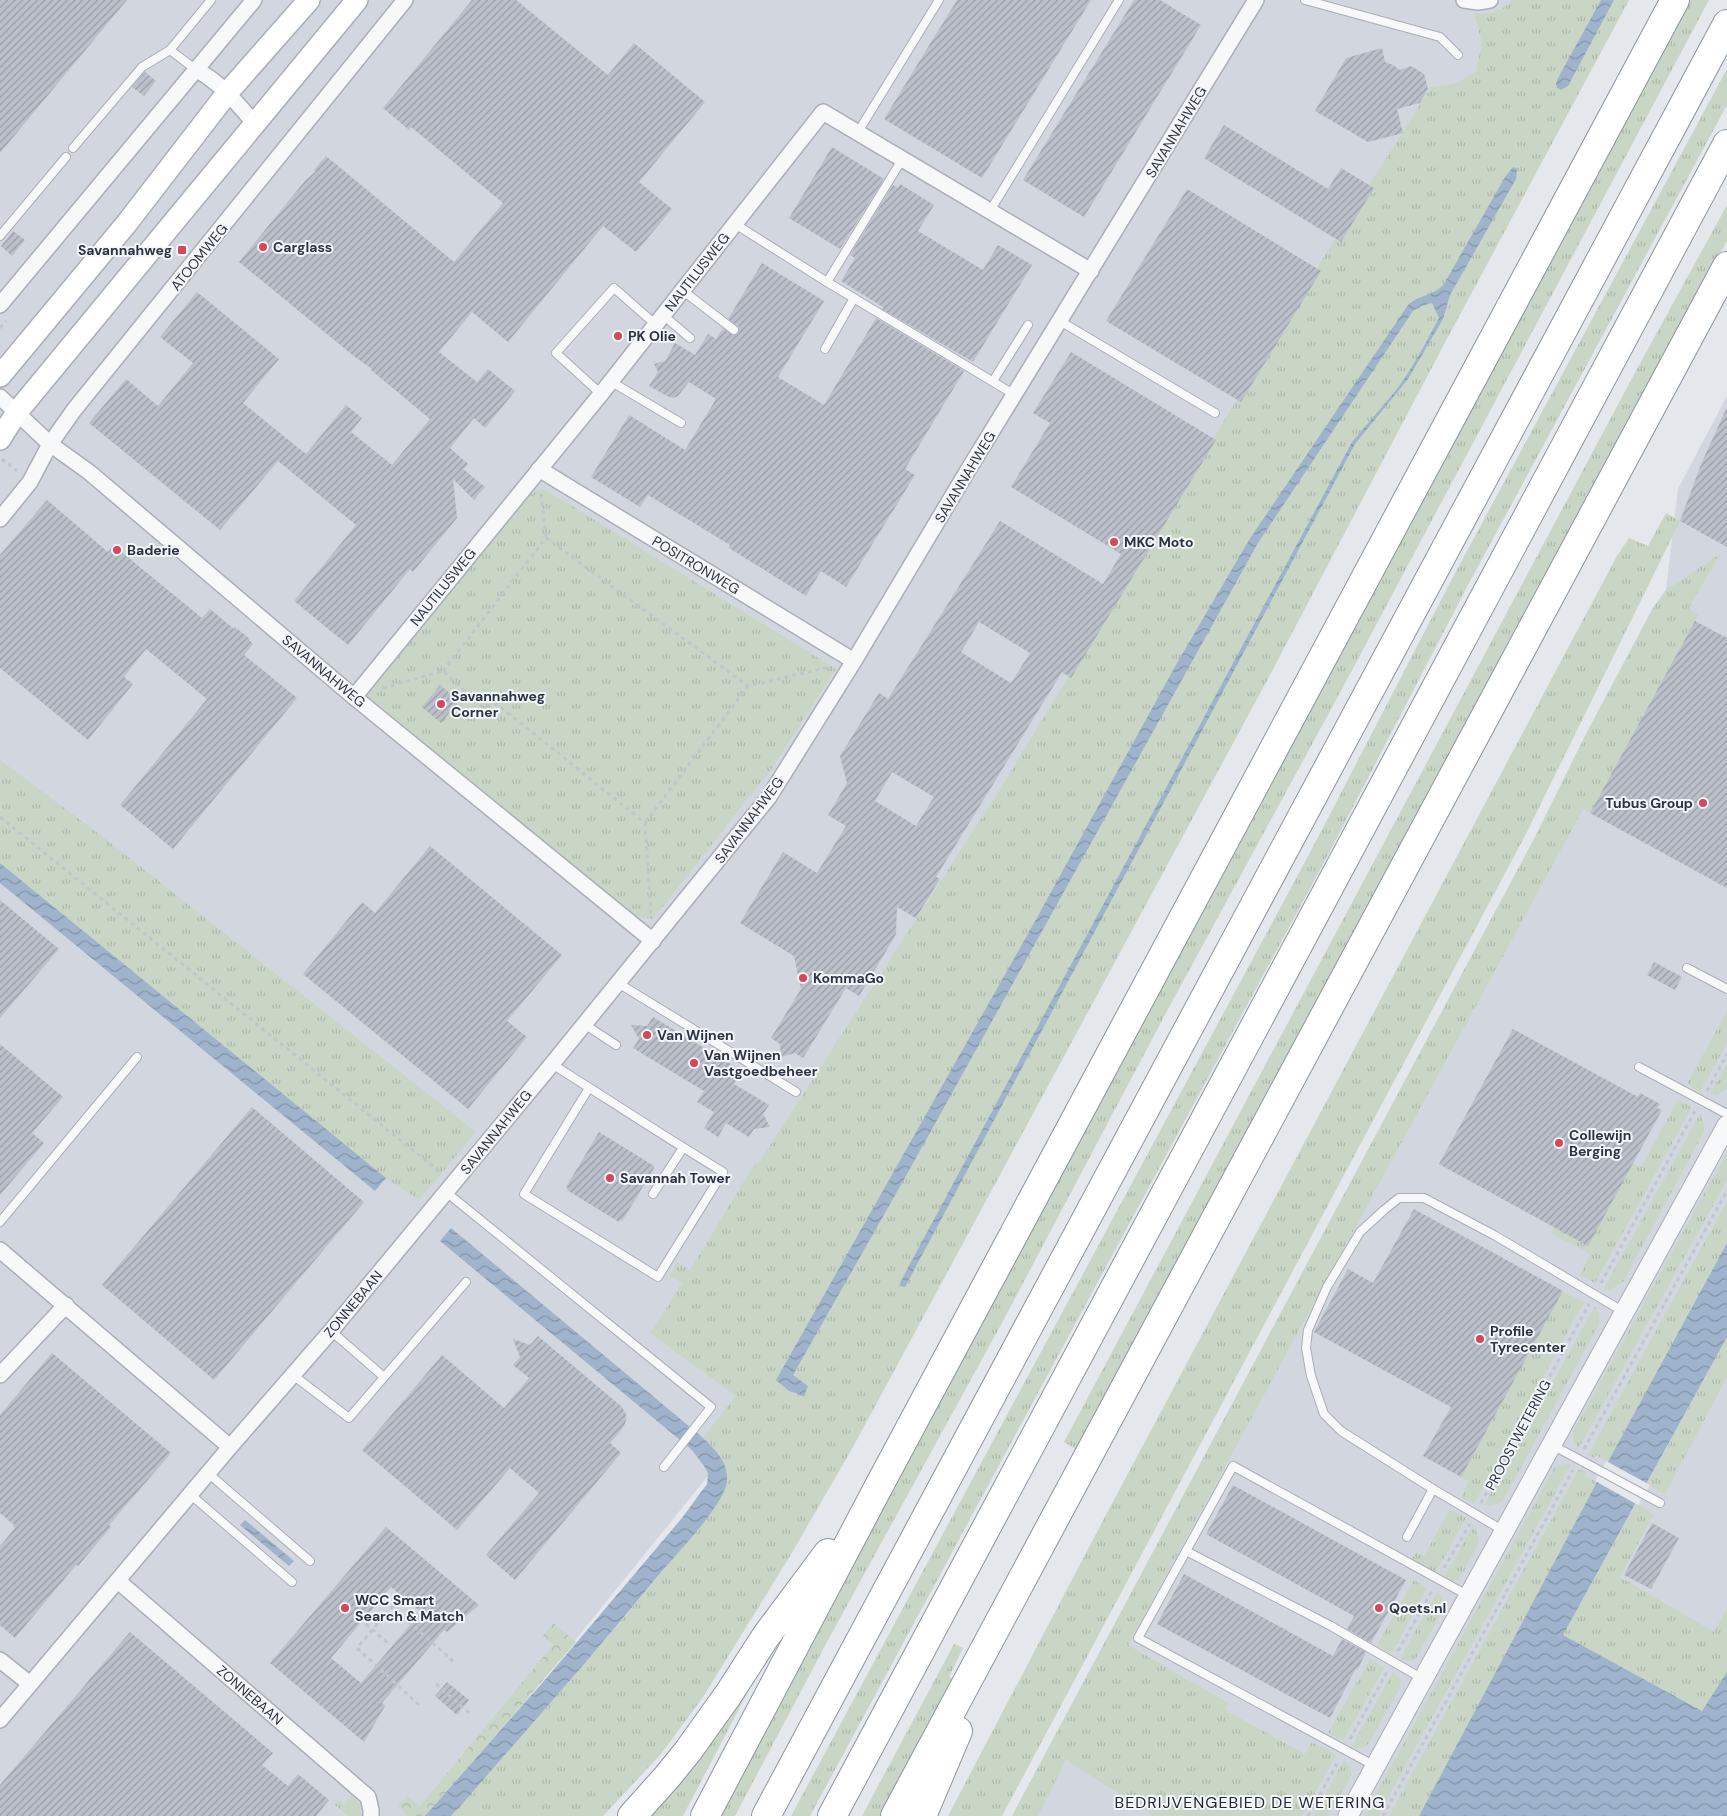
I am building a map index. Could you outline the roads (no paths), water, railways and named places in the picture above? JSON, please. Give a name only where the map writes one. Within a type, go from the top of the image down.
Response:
[{"type":"highway","points":[[705,1816],[880,1484],[1675,0]]},
{"type":"highway","points":[[766,1816],[1596,265],[1727,24]]},
{"type":"highway","points":[[832,1816],[1727,144]]},
{"type":"highway","points":[[895,1816],[1727,266]]},
{"type":"highway","points":[[632,1816],[688,1751],[728,1695],[766,1636],[880,1484]]},
{"type":"highway","points":[[922,1816],[1023,1578]]},
{"type":"main road","points":[[0,376],[126,223],[228,92],[309,0]]},
{"type":"main road","points":[[0,438],[17,412],[357,0]]},
{"type":"street","points":[[0,305],[254,0]]},
{"type":"street","name":"ATOOMWEG","points":[[0,519],[30,482],[50,444],[74,410],[405,0]]},
{"type":"street","name":"SAVANNAHWEG","points":[[450,1187],[769,797],[854,661],[1256,0]]},
{"type":"street","points":[[1464,0],[1478,2],[1490,0]]},
{"type":"street","points":[[196,69],[207,75],[228,92],[255,124]]},
{"type":"street","name":"NAUTILUSWEG","points":[[354,696],[601,394],[823,112],[1091,271]]},
{"type":"street","name":"SAVANNAHWEG","points":[[0,397],[50,444],[88,472],[354,696],[653,940]]},
{"type":"street","name":"POSITRONWEG","points":[[539,469],[854,661]]},
{"type":"street","points":[[1348,1816],[1727,1125]]},
{"type":"street","name":"ZONNEBAAN","points":[[0,1720],[230,1447],[331,1331],[450,1187]]},
{"type":"street","points":[[0,1250],[230,1447]]},
{"type":"street","points":[[0,1375],[66,1305]]},
{"type":"street","name":"ZONNEBAAN","points":[[118,1581],[368,1797],[372,1810],[371,1816]]},
{"type":"street","points":[[0,1660],[30,1684]]},
{"type":"lane","points":[[74,148],[142,67],[170,50],[211,0]]},
{"type":"lane","points":[[858,132],[939,0]]},
{"type":"lane","points":[[990,211],[1119,0]]},
{"type":"lane","points":[[1305,0],[1440,37],[1458,55]]},
{"type":"lane","points":[[170,50],[196,69]]},
{"type":"lane","points":[[0,236],[66,157]]},
{"type":"lane","points":[[827,282],[903,158]]},
{"type":"lane","points":[[735,224],[827,282],[1015,395]]},
{"type":"lane","points":[[601,394],[556,353],[614,288],[659,320],[690,338]]},
{"type":"lane","points":[[682,290],[734,330]]},
{"type":"lane","points":[[825,349],[854,298]]},
{"type":"lane","points":[[1060,321],[1215,414]]},
{"type":"lane","points":[[993,381],[1028,325]]},
{"type":"lane","points":[[610,381],[681,423]]},
{"type":"lane","points":[[1687,968],[1727,989]]},
{"type":"lane","points":[[618,983],[796,1092]]},
{"type":"lane","points":[[584,1024],[616,1046]]},
{"type":"lane","points":[[0,1222],[137,1057]]},
{"type":"lane","points":[[552,1064],[723,1172],[658,1277],[524,1194],[589,1088]]},
{"type":"lane","points":[[1639,1067],[1727,1114]]},
{"type":"lane","points":[[653,1194],[683,1148]]},
{"type":"lane","points":[[450,1187],[711,1407],[664,1467]]},
{"type":"lane","points":[[1504,1531],[1433,1489],[1341,1430],[1324,1414],[1311,1376],[1306,1348],[1308,1330],[1327,1287],[1360,1232],[1399,1198],[1424,1198],[1494,1236],[1624,1312]]},
{"type":"lane","points":[[293,1374],[349,1418],[466,1282]]},
{"type":"lane","points":[[331,1331],[384,1377]]},
{"type":"lane","points":[[1552,1445],[1660,1503]]},
{"type":"lane","points":[[1375,1766],[1138,1638],[1233,1466],[1469,1596]]},
{"type":"lane","points":[[209,1474],[310,1561]]},
{"type":"lane","points":[[1408,1536],[1433,1489]]},
{"type":"lane","points":[[191,1495],[292,1582]]},
{"type":"lane","points":[[1186,1551],[1331,1626],[1423,1679]]},
{"type":"water","points":[[1601,0],[1614,0],[1568,86],[1561,90],[1557,88],[1556,84],[1558,78]]},
{"type":"water","points":[[1513,167],[1517,169],[1516,179],[1450,295],[1443,319],[1408,379],[1355,444],[905,1287],[899,1286],[904,1275],[1352,442],[1399,386],[1412,367],[1439,318],[1432,303],[1421,306],[1413,311],[1258,543],[793,1375],[808,1386],[804,1396],[789,1391],[776,1380],[1029,932],[1177,663],[1249,540],[1408,305],[1436,291],[1444,284],[1505,177]]},
{"type":"water","points":[[0,863],[386,1178],[375,1191],[0,883]]},
{"type":"water","points":[[451,1228],[702,1437],[722,1460],[727,1474],[727,1481],[720,1500],[713,1511],[586,1662],[463,1803],[451,1816],[425,1816],[544,1681],[682,1518],[707,1484],[708,1473],[692,1450],[440,1241]]},
{"type":"water","points":[[1727,1243],[1727,1337],[1563,1635],[1702,1711],[1727,1672],[1727,1816],[1419,1816],[1597,1482]]},
{"type":"water","points":[[245,1520],[294,1561],[289,1566],[240,1525]]},
{"type":"place","name":"Carglass","points":[[263,247]]},
{"type":"place","name":"Savannahweg","points":[[182,250]]},
{"type":"place","name":"PK Olie","points":[[618,336]]},
{"type":"place","name":"MKC Moto","points":[[1114,542]]},
{"type":"place","name":"Baderie","points":[[117,550]]},
{"type":"place","name":"Savannahweg Corner","points":[[441,704]]},
{"type":"place","name":"Tubus Group","points":[[1703,803]]},
{"type":"place","name":"KommaGo","points":[[803,978]]},
{"type":"place","name":"Van Wijnen","points":[[647,1035]]},
{"type":"place","name":"Van Wijnen Vastgoedbeheer","points":[[694,1063]]},
{"type":"place","name":"Collewijn Berging","points":[[1559,1143]]},
{"type":"place","name":"Savannah Tower","points":[[610,1178]]},
{"type":"place","name":"Profile Tyrecenter","points":[[1480,1339]]},
{"type":"place","name":"WCC Smart Search & Match","points":[[345,1608]]},
{"type":"place","name":"Qoets.nl","points":[[1379,1608]]},
{"type":"district","name":"BEDRIJVENGEBIED DE WETERING","points":[[1250,1802]]}]
